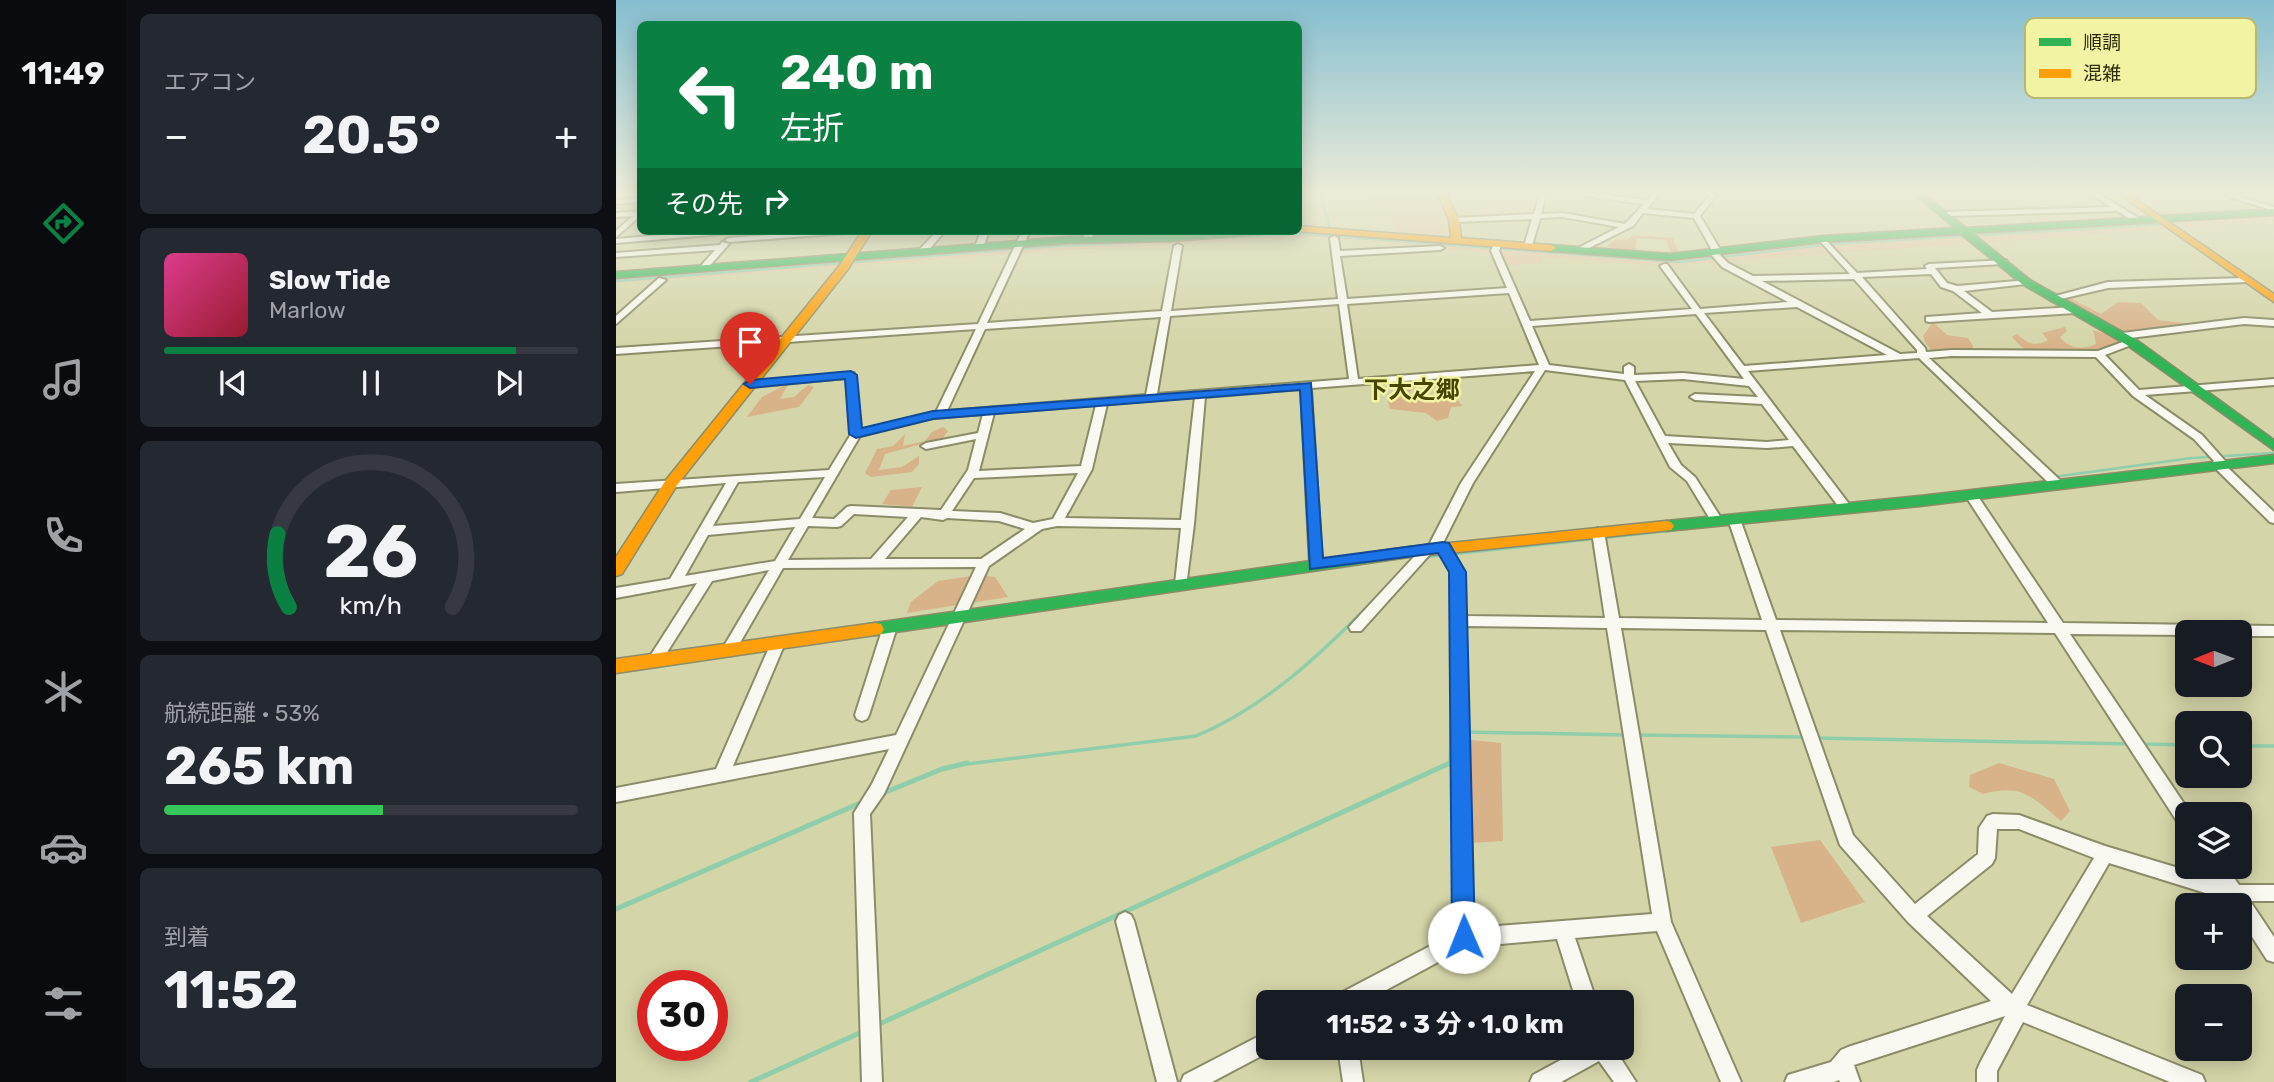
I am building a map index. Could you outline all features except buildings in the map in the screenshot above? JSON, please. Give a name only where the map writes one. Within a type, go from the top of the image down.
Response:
[{"type":"main road","points":[[616,570],[671,483],[786,340],[858,244]]},
{"type":"main road","points":[[616,275],[1006,244]]},
{"type":"main road","points":[[1488,244],[1670,257],[1811,244]]},
{"type":"main road","points":[[1982,244],[2026,282],[2127,339],[2274,446]]},
{"type":"main road","points":[[2192,244],[2245,280],[2270,293]]},
{"type":"main road","points":[[616,666],[1435,548],[1971,495],[2274,459]]},
{"type":"street","points":[[616,256],[721,244]]},
{"type":"street","points":[[703,268],[726,244]]},
{"type":"street","points":[[923,251],[929,244]]},
{"type":"street","points":[[940,415],[1021,244]]},
{"type":"street","points":[[1335,244],[1354,382]]},
{"type":"street","points":[[1581,250],[1591,244]]},
{"type":"street","points":[[1711,244],[1716,254],[1752,279],[1898,357]]},
{"type":"street","points":[[1827,244],[1857,275],[1882,309],[1922,350],[1921,355]]},
{"type":"street","points":[[1152,398],[1178,246]]},
{"type":"street","points":[[1497,246],[1543,367]]},
{"type":"street","points":[[1336,254],[1440,248]]},
{"type":"street","points":[[1990,316],[1956,289],[1944,285],[1929,266],[2003,262]]},
{"type":"street","points":[[1664,266],[1846,508]]},
{"type":"street","points":[[1752,279],[1932,271]]},
{"type":"street","points":[[616,321],[662,280]]},
{"type":"street","points":[[2052,298],[2108,285],[2245,280]]},
{"type":"street","points":[[2220,281],[2270,293]]},
{"type":"street","points":[[1956,289],[2026,282]]},
{"type":"street","points":[[616,351],[1512,290]]},
{"type":"street","points":[[1527,324],[1797,304]]},
{"type":"street","points":[[1929,319],[2075,310]]},
{"type":"street","points":[[1742,369],[1921,355],[2099,354],[2127,339],[2233,321],[2274,324]]},
{"type":"street","points":[[2099,354],[2136,393],[2198,437],[2220,464],[2274,519]]},
{"type":"street","points":[[1921,355],[2057,484]]},
{"type":"street","points":[[1356,627],[1435,548],[1466,483],[1543,367]]},
{"type":"street","points":[[856,434],[940,415],[1543,367],[1752,383]]},
{"type":"street","points":[[1629,372],[1676,467],[1691,479],[1717,520]]},
{"type":"street","points":[[728,651],[856,434],[851,375],[750,384]]},
{"type":"street","points":[[2136,393],[2274,382]]},
{"type":"street","points":[[1306,386],[1316,565]]},
{"type":"street","points":[[1181,584],[1200,394]]},
{"type":"street","points":[[1695,397],[1766,401]]},
{"type":"street","points":[[1058,522],[1086,469],[1102,402]]},
{"type":"street","points":[[943,516],[971,475],[989,411]]},
{"type":"street","points":[[926,446],[984,435]]},
{"type":"street","points":[[1662,439],[1767,445],[1797,442]]},
{"type":"street","points":[[971,475],[1086,469]]},
{"type":"street","points":[[616,488],[833,472]]},
{"type":"street","points":[[675,582],[734,479]]},
{"type":"street","points":[[1971,495],[2175,804]]},
{"type":"street","points":[[703,531],[805,522],[837,523],[851,510],[1000,517],[1035,528]]},
{"type":"street","points":[[874,564],[916,515]]},
{"type":"street","points":[[1734,519],[1846,840],[1914,916],[2013,1008],[2195,1082]]},
{"type":"street","points":[[872,1082],[862,813],[878,789],[984,564],[1035,528],[1058,522],[1188,524]]},
{"type":"street","points":[[1598,531],[1662,922],[1731,1082]]},
{"type":"street","points":[[1435,548],[1457,572],[1464,937]]},
{"type":"street","points":[[616,593],[781,564],[984,564]]},
{"type":"street","points":[[654,661],[708,576]]},
{"type":"street","points":[[1458,621],[2274,631]]},
{"type":"street","points":[[862,715],[890,627]]},
{"type":"street","points":[[721,775],[778,643]]},
{"type":"street","points":[[616,795],[901,740]]},
{"type":"street","points":[[1914,916],[1986,858],[1987,828],[1993,821],[2019,822],[2105,854],[2234,892],[2274,893]]},
{"type":"street","points":[[1987,1082],[1987,1070],[2013,1008],[2105,854]]},
{"type":"street","points":[[2225,879],[2274,953]]},
{"type":"street","points":[[1125,921],[1167,1082]]},
{"type":"street","points":[[1366,990],[1464,937],[1662,922]]},
{"type":"street","points":[[1563,929],[1583,990]]},
{"type":"street","points":[[1795,1082],[1837,1071],[1847,1073],[1848,1057],[2013,1008]]},
{"type":"street","points":[[1191,1082],[1256,1048]]},
{"type":"street","points":[[1350,1060],[1353,1082]]},
{"type":"street","points":[[1540,1082],[1581,1060]]},
{"type":"street","points":[[1610,1060],[1626,1082]]},
{"type":"shaded area","points":[[1005,244],[1172,244],[616,283],[616,274]]},
{"type":"shaded area","points":[[1401,244],[1486,244],[1673,256],[1781,244],[1956,244],[1664,266],[1541,257],[1543,263],[1501,266],[1495,253]]},
{"type":"shaded area","points":[[1636,244],[1635,251],[1588,249],[1593,246],[1612,248],[1607,246]]},
{"type":"shaded area","points":[[1668,244],[1675,244],[1678,253],[1655,252],[1671,252]]},
{"type":"shaded area","points":[[2065,295],[2101,314],[2118,302],[2141,303],[2158,320],[2183,323],[2186,328],[2119,335],[2052,298]]},
{"type":"shaded area","points":[[1933,322],[1947,335],[1968,338],[1973,346],[1971,354],[1942,354],[1930,349],[1923,336]]},
{"type":"shaded area","points":[[2065,327],[2067,331],[2060,337],[2072,346],[2081,348],[2096,344],[2093,330],[2118,338],[2119,347],[2085,354],[2044,355],[2024,349],[2012,337],[2017,334],[2035,344],[2048,340],[2042,333]]},
{"type":"shaded area","points":[[1417,377],[1426,383],[1410,391],[1409,398],[1431,398],[1437,395],[1434,389],[1456,385],[1456,399],[1463,406],[1451,407],[1448,418],[1437,421],[1426,413],[1390,409],[1387,398],[1405,384],[1408,378]]},
{"type":"shaded area","points":[[789,383],[780,399],[794,397],[808,385],[814,387],[799,407],[747,417],[762,397]]},
{"type":"shaded area","points":[[943,427],[948,431],[943,438],[885,454],[879,470],[902,467],[919,456],[919,464],[912,472],[871,477],[865,473],[877,449],[893,446],[905,434],[903,446],[925,441],[932,432]]},
{"type":"shaded area","points":[[922,487],[912,507],[882,504],[891,490]]},
{"type":"shaded area","points":[[978,575],[995,577],[1008,597],[907,613],[911,602],[938,581]]},
{"type":"shaded area","points":[[1460,739],[1501,743],[1503,841],[1470,843]]},
{"type":"shaded area","points":[[1999,763],[2054,779],[2070,811],[2061,821],[2026,794],[2008,790],[1983,794],[1969,787],[1970,775]]},
{"type":"shaded area","points":[[1820,840],[1865,902],[1801,923],[1771,847]]},
{"type":"waterway","points":[[616,281],[1088,244]]},
{"type":"waterway","points":[[1444,244],[1680,262],[1827,244]]},
{"type":"waterway","points":[[2053,477],[2192,458],[2274,453]]},
{"type":"waterway","points":[[1424,557],[1674,530]]},
{"type":"waterway","points":[[959,765],[1196,736],[1245,711],[1268,695],[1312,660],[1372,602]]},
{"type":"waterway","points":[[1450,765],[1451,732],[1455,732]]},
{"type":"waterway","points":[[1463,732],[1627,735]]},
{"type":"waterway","points":[[1634,735],[1805,737]]},
{"type":"waterway","points":[[1816,738],[2131,744]]},
{"type":"waterway","points":[[2142,744],[2175,745]]},
{"type":"waterway","points":[[2252,746],[2274,746]]},
{"type":"waterway","points":[[881,794],[942,769],[967,763]]},
{"type":"waterway","points":[[877,1025],[1450,763]]},
{"type":"waterway","points":[[616,909],[865,801]]},
{"type":"waterway","points":[[751,1082],[864,1031]]},
{"type":"traffic: fast","points":[[616,275],[1011,244]]},
{"type":"traffic: fast","points":[[1551,248],[1670,257],[1776,244]]},
{"type":"traffic: fast","points":[[1980,244],[2026,282],[2131,342],[2274,446]]},
{"type":"traffic: fast","points":[[1666,526],[1920,501],[2274,459]]},
{"type":"traffic: fast","points":[[875,629],[1410,552]]},
{"type":"traffic: slow","points":[[616,570],[671,483],[844,267],[858,244]]},
{"type":"traffic: slow","points":[[1504,244],[1551,248]]},
{"type":"traffic: slow","points":[[2196,244],[2274,299]]},
{"type":"traffic: slow","points":[[1410,552],[1666,526]]},
{"type":"traffic: slow","points":[[616,666],[875,629]]},
{"type":"district","name":"下大之郷","points":[[1412,390]]},
{"type":"route","points":[[750,384],[851,375],[856,434],[933,415],[1306,386],[1316,565],[1443,547],[1457,572],[1464,937]]}]
